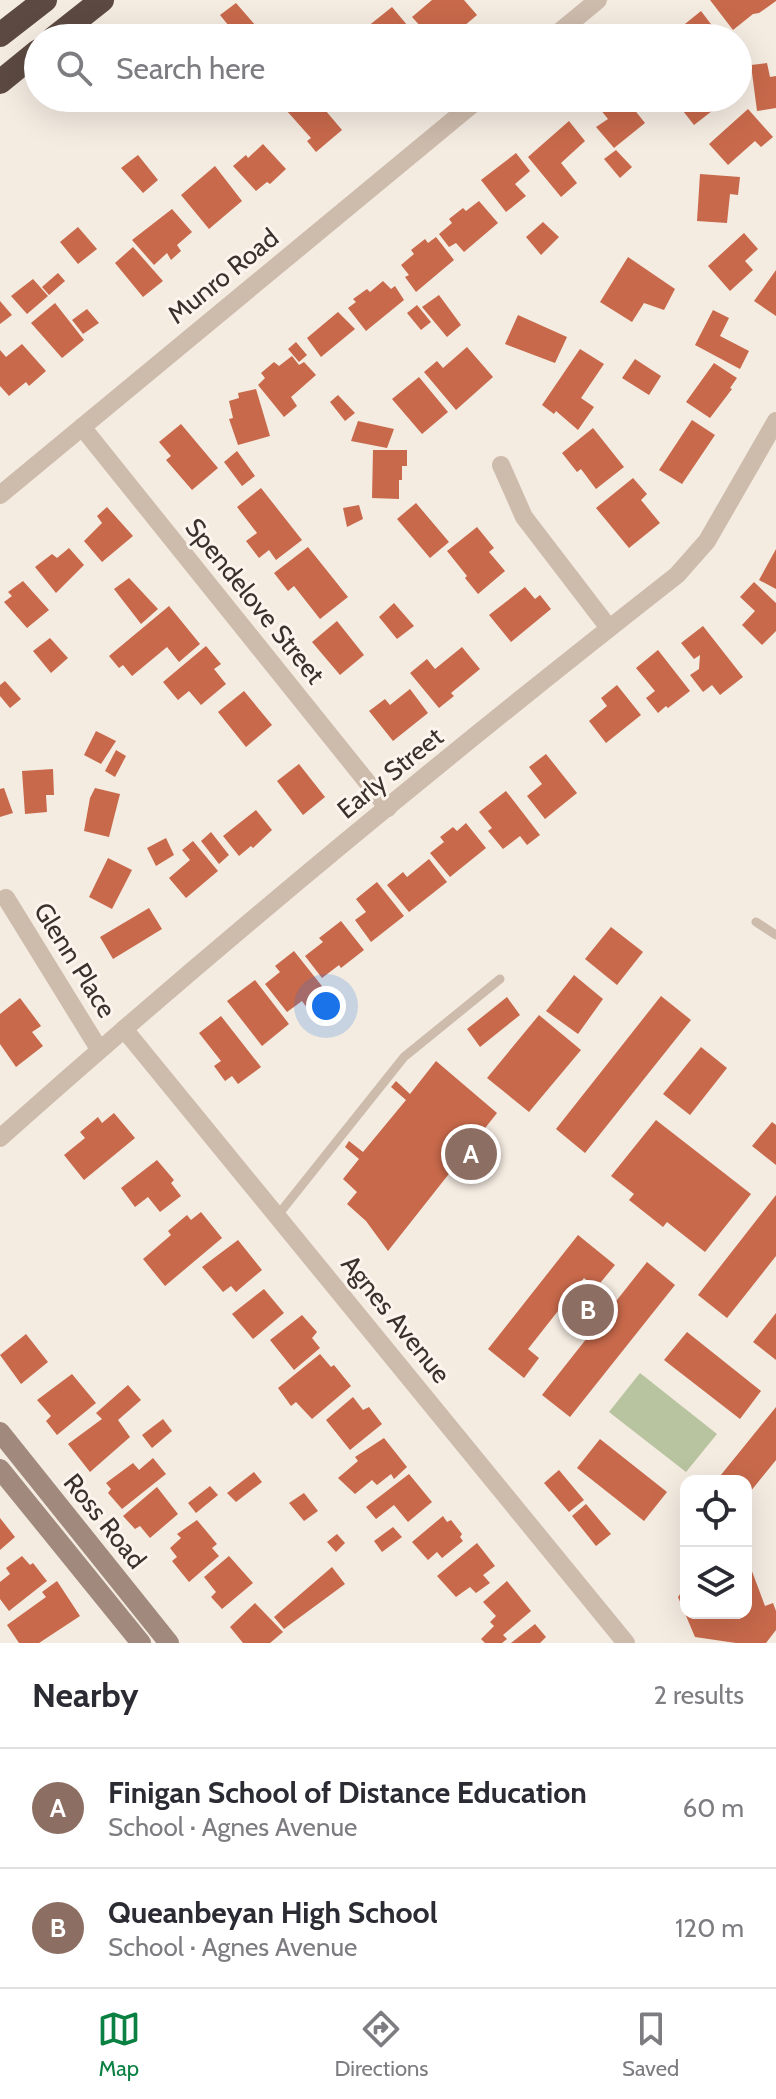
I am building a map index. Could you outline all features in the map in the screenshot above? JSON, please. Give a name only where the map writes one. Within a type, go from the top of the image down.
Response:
[{"type":"highway","points":[[0,35],[45,0]]},
{"type":"highway","points":[[72,24],[102,0]]},
{"type":"highway","points":[[0,82],[24,62]]},
{"type":"street","points":[[569,24],[598,0]]},
{"type":"street","name":"Munro Road","points":[[0,495],[463,112]]},
{"type":"street","name":"Early Street","points":[[0,1138],[99,1049],[388,808],[677,575],[697,554],[776,421]]},
{"type":"street","name":"Spendelove Street","points":[[82,427],[388,808]]},
{"type":"street","points":[[501,465],[524,517],[609,628]]},
{"type":"street","name":"Glenn Place","points":[[6,898],[99,1049]]},
{"type":"street","name":"Agnes Avenue","points":[[124,1029],[626,1643]]},
{"type":"street","name":"Ross Road","points":[[0,1432],[169,1643]]},
{"type":"street","name":"Ross Road","points":[[0,1469],[141,1643]]},
{"type":"lane","points":[[756,922],[776,935]]},
{"type":"lane","points":[[278,1215],[404,1057],[500,979]]},
{"type":"green space","points":[[640,1373],[717,1434],[686,1472],[609,1412]]},
{"type":"building","points":[[432,0],[464,0],[477,15],[466,24],[418,24],[412,17]]},
{"type":"building","points":[[710,0],[776,0],[740,24],[728,24]]},
{"type":"building","points":[[236,3],[254,24],[227,24],[220,15]]},
{"type":"building","points":[[392,7],[406,24],[371,24]]},
{"type":"building","points":[[701,11],[711,24],[685,24]]},
{"type":"building","points":[[767,63],[770,77],[776,76],[776,108],[757,111],[752,65]]},
{"type":"building","points":[[288,112],[327,112],[342,130],[316,152],[307,141],[311,138]]},
{"type":"building","points":[[602,112],[636,112],[645,123],[614,148],[596,127],[608,119]]},
{"type":"building","points":[[684,112],[711,112],[694,125]]},
{"type":"building","points":[[745,112],[751,112],[773,137],[761,147],[755,141],[728,165],[709,144]]},
{"type":"building","points":[[569,121],[585,141],[561,163],[577,183],[561,197],[528,157]]},
{"type":"building","points":[[263,144],[286,169],[270,184],[267,182],[256,191],[233,166],[246,155],[248,158]]},
{"type":"building","points":[[616,150],[632,167],[620,178],[604,159]]},
{"type":"building","points":[[516,153],[530,171],[515,184],[526,196],[506,212],[481,180]]},
{"type":"building","points":[[138,155],[158,180],[143,193],[121,168]]},
{"type":"building","points":[[215,166],[242,201],[209,229],[181,195]]},
{"type":"building","points":[[700,174],[740,177],[738,195],[730,194],[727,223],[697,221]]},
{"type":"building","points":[[479,201],[498,223],[464,252],[456,243],[449,247],[439,234],[452,223],[449,219]]},
{"type":"building","points":[[172,209],[192,232],[177,245],[181,251],[171,260],[167,253],[154,265],[132,240]]},
{"type":"building","points":[[543,222],[559,237],[541,255],[526,237]]},
{"type":"building","points":[[78,227],[97,249],[78,264],[60,242]]},
{"type":"building","points":[[744,233],[758,249],[745,261],[753,270],[730,291],[708,266]]},
{"type":"building","points":[[436,237],[454,260],[416,292],[401,265],[414,254],[411,250],[425,239],[428,243]]},
{"type":"building","points":[[133,247],[163,281],[143,297],[115,263]]},
{"type":"building","points":[[628,257],[675,289],[664,310],[644,303],[632,322],[600,302]]},
{"type":"building","points":[[776,270],[776,316],[754,301]]},
{"type":"building","points":[[58,273],[65,281],[49,295],[42,287]]},
{"type":"building","points":[[33,279],[48,296],[27,314],[11,296]]},
{"type":"building","points":[[383,281],[391,289],[395,286],[404,300],[366,331],[348,308],[356,302],[353,299],[367,289],[370,292]]},
{"type":"building","points":[[439,295],[461,325],[447,337],[422,307]]},
{"type":"building","points":[[0,301],[12,315],[0,324]]},
{"type":"building","points":[[55,303],[84,340],[62,358],[31,323]]},
{"type":"building","points":[[417,305],[431,322],[421,330],[407,313]]},
{"type":"building","points":[[87,309],[99,323],[83,334],[72,320]]},
{"type":"building","points":[[713,310],[729,318],[720,336],[749,351],[740,369],[695,345]]},
{"type":"building","points":[[338,312],[355,329],[321,357],[307,338]]},
{"type":"building","points":[[518,315],[567,337],[555,363],[505,344]]},
{"type":"building","points":[[296,342],[307,355],[299,362],[288,349]]},
{"type":"building","points":[[22,344],[46,371],[29,386],[26,382],[9,396],[0,386],[0,350],[6,357]]},
{"type":"building","points":[[467,347],[493,377],[456,410],[424,372],[437,361],[443,368]]},
{"type":"building","points":[[580,349],[604,364],[581,398],[594,407],[578,430],[556,411],[554,414],[542,405]]},
{"type":"building","points":[[292,356],[299,365],[304,362],[316,375],[291,397],[297,406],[284,417],[258,385],[265,378],[261,373],[274,362],[279,366]]},
{"type":"building","points":[[635,359],[661,376],[649,395],[622,378]]},
{"type":"building","points":[[714,363],[737,378],[710,418],[686,402]]},
{"type":"building","points":[[419,377],[448,412],[422,434],[392,399]]},
{"type":"building","points":[[256,389],[270,436],[238,445],[229,419],[233,418],[229,401],[239,398],[238,393]]},
{"type":"building","points":[[338,395],[355,413],[345,421],[330,402]]},
{"type":"building","points":[[692,420],[715,435],[682,484],[659,470]]},
{"type":"building","points":[[358,421],[394,429],[387,448],[351,441]]},
{"type":"building","points":[[181,424],[218,468],[192,490],[166,460],[171,456],[159,442]]},
{"type":"building","points":[[593,428],[624,467],[596,489],[581,469],[577,472],[562,453]]},
{"type":"building","points":[[373,450],[407,450],[407,466],[402,466],[402,480],[399,480],[399,499],[372,498]]},
{"type":"building","points":[[237,451],[255,476],[242,486],[224,462]]},
{"type":"building","points":[[633,478],[647,494],[641,500],[660,523],[629,548],[596,508]]},
{"type":"building","points":[[261,488],[302,540],[276,560],[269,550],[259,558],[246,541],[257,533],[237,507]]},
{"type":"building","points":[[416,503],[449,542],[430,558],[397,519]]},
{"type":"building","points":[[359,505],[363,519],[347,527],[343,508]]},
{"type":"building","points":[[107,507],[133,536],[102,562],[84,541],[102,523],[97,516]]},
{"type":"building","points":[[477,527],[494,548],[489,552],[505,571],[478,594],[447,551]]},
{"type":"building","points":[[308,547],[348,597],[320,619],[294,586],[288,591],[274,573]]},
{"type":"building","points":[[69,548],[84,565],[56,593],[35,567],[52,554],[57,558]]},
{"type":"building","points":[[776,549],[776,589],[759,580]]},
{"type":"building","points":[[129,578],[158,609],[141,624],[114,589]]},
{"type":"building","points":[[23,581],[49,610],[27,628],[4,602],[12,596],[8,592]]},
{"type":"building","points":[[754,582],[776,603],[776,631],[762,645],[742,625],[755,611],[740,597]]},
{"type":"building","points":[[525,587],[535,599],[540,595],[551,609],[511,642],[489,615]]},
{"type":"building","points":[[394,603],[414,626],[397,639],[379,617]]},
{"type":"building","points":[[169,606],[200,644],[179,662],[167,647],[132,676],[123,665],[119,668],[109,656]]},
{"type":"building","points":[[337,621],[364,655],[340,675],[312,642]]},
{"type":"building","points":[[703,626],[743,677],[720,695],[712,685],[703,692],[690,675],[699,669],[700,655],[694,659],[681,643]]},
{"type":"building","points":[[50,638],[68,658],[51,673],[33,651]]},
{"type":"building","points":[[206,646],[221,664],[214,669],[226,684],[201,705],[189,691],[178,700],[163,682]]},
{"type":"building","points":[[462,647],[480,669],[451,693],[454,696],[439,708],[410,673],[427,659],[435,669]]},
{"type":"building","points":[[658,650],[690,691],[658,713],[646,698],[655,691],[636,668]]},
{"type":"building","points":[[5,681],[21,699],[10,708],[0,696],[0,685]]},
{"type":"building","points":[[617,685],[641,715],[606,743],[589,721],[607,706],[601,698]]},
{"type":"building","points":[[410,689],[428,713],[393,741],[369,711],[385,699],[390,705]]},
{"type":"building","points":[[244,691],[272,725],[246,747],[218,712]]},
{"type":"building","points":[[96,731],[116,741],[101,764],[84,755]]},
{"type":"building","points":[[116,750],[126,756],[115,777],[105,771]]},
{"type":"building","points":[[546,754],[577,793],[545,819],[527,796],[542,784],[529,767]]},
{"type":"building","points":[[299,764],[325,797],[303,815],[277,781]]},
{"type":"building","points":[[53,769],[54,795],[46,795],[47,812],[25,814],[22,771]]},
{"type":"building","points":[[4,788],[13,813],[0,817],[0,789]]},
{"type":"building","points":[[95,788],[120,794],[109,837],[84,831]]},
{"type":"building","points":[[506,791],[540,835],[527,845],[520,836],[503,849],[488,831],[492,828],[479,812]]},
{"type":"building","points":[[256,810],[272,830],[239,856],[223,836]]},
{"type":"building","points":[[466,823],[486,848],[450,877],[430,853],[444,842],[440,837],[453,827],[457,831]]},
{"type":"building","points":[[211,832],[229,855],[219,864],[201,841]]},
{"type":"building","points":[[166,838],[174,855],[156,866],[147,848]]},
{"type":"building","points":[[193,841],[218,871],[186,898],[169,878],[190,860],[182,850]]},
{"type":"building","points":[[108,858],[132,870],[112,909],[89,897]]},
{"type":"building","points":[[429,859],[447,882],[409,912],[387,885],[403,872],[407,877]]},
{"type":"building","points":[[377,882],[404,916],[371,942],[355,920],[366,912],[356,899]]},
{"type":"building","points":[[149,908],[162,929],[113,959],[100,937]]},
{"type":"building","points":[[341,921],[364,950],[322,978],[305,956],[323,942],[319,938]]},
{"type":"building","points":[[611,927],[643,952],[617,985],[585,959]]},
{"type":"building","points":[[294,951],[333,1000],[313,1016],[302,1001],[287,1012],[265,984],[280,972],[275,966]]},
{"type":"building","points":[[574,975],[603,999],[578,1034],[546,1011]]},
{"type":"building","points":[[255,980],[289,1024],[262,1046],[227,1001]]},
{"type":"building","points":[[661,996],[691,1020],[585,1153],[556,1129]]},
{"type":"building","points":[[507,997],[520,1015],[480,1047],[467,1029]]},
{"type":"building","points":[[20,998],[41,1026],[32,1032],[43,1046],[16,1067],[0,1044],[0,1014]]},
{"type":"building","points":[[539,1015],[581,1050],[529,1112],[487,1078]]},
{"type":"building","points":[[221,1016],[261,1067],[238,1084],[232,1076],[225,1081],[214,1066],[221,1061],[199,1033]]},
{"type":"building","points":[[701,1047],[727,1068],[690,1115],[663,1094]]},
{"type":"building","points":[[436,1061],[497,1113],[388,1251],[366,1221],[347,1204],[357,1192],[343,1179],[359,1159],[345,1147],[349,1141],[363,1152],[406,1100],[391,1087],[396,1081],[410,1094]]},
{"type":"building","points":[[114,1113],[135,1138],[84,1180],[64,1155],[85,1138],[80,1132],[98,1117],[102,1123]]},
{"type":"building","points":[[656,1120],[751,1194],[705,1252],[667,1222],[663,1227],[629,1200],[634,1194],[611,1176]]},
{"type":"building","points":[[772,1122],[776,1125],[776,1165],[752,1146]]},
{"type":"building","points":[[157,1160],[174,1180],[171,1183],[181,1196],[160,1212],[148,1197],[135,1207],[121,1188]]},
{"type":"building","points":[[776,1195],[776,1256],[727,1318],[698,1295]]},
{"type":"building","points":[[201,1212],[222,1238],[165,1286],[143,1259],[171,1235],[168,1231],[187,1215],[191,1220]]},
{"type":"building","points":[[578,1235],[615,1265],[596,1288],[584,1278],[528,1349],[539,1358],[524,1378],[488,1349]]},
{"type":"building","points":[[238,1240],[262,1270],[236,1292],[231,1286],[223,1292],[202,1267]]},
{"type":"building","points":[[647,1262],[675,1285],[570,1417],[542,1395]]},
{"type":"building","points":[[264,1289],[284,1313],[253,1339],[232,1314]]},
{"type":"building","points":[[776,1313],[776,1360],[753,1342]]},
{"type":"building","points":[[302,1315],[317,1332],[312,1338],[320,1348],[294,1370],[270,1340]]},
{"type":"building","points":[[687,1332],[761,1391],[740,1419],[664,1360]]},
{"type":"building","points":[[26,1334],[48,1362],[21,1384],[0,1355]]},
{"type":"building","points":[[320,1354],[331,1367],[334,1365],[351,1386],[312,1419],[296,1402],[291,1406],[278,1388]]},
{"type":"building","points":[[72,1374],[96,1403],[57,1435],[46,1421],[51,1416],[37,1400]]},
{"type":"building","points":[[128,1385],[141,1400],[118,1420],[130,1437],[90,1472],[68,1444],[102,1419],[96,1413]]},
{"type":"building","points":[[353,1397],[363,1410],[369,1407],[382,1424],[350,1450],[326,1420]]},
{"type":"building","points":[[776,1407],[776,1460],[752,1490],[752,1475],[721,1475]]},
{"type":"building","points":[[163,1419],[172,1431],[152,1448],[142,1435]]},
{"type":"building","points":[[384,1438],[407,1467],[394,1479],[391,1474],[377,1485],[372,1480],[355,1494],[338,1478],[358,1461],[355,1457]]},
{"type":"building","points":[[600,1439],[667,1492],[644,1521],[577,1468]]},
{"type":"building","points":[[153,1458],[166,1474],[122,1509],[108,1493],[111,1489],[106,1483],[133,1463],[139,1470]]},
{"type":"building","points":[[559,1470],[584,1500],[569,1512],[544,1483]]},
{"type":"building","points":[[254,1472],[262,1482],[236,1502],[227,1493]]},
{"type":"building","points":[[409,1474],[432,1502],[408,1522],[394,1505],[376,1519],[366,1507]]},
{"type":"building","points":[[210,1486],[218,1495],[196,1513],[188,1503]]},
{"type":"building","points":[[157,1487],[178,1514],[150,1538],[140,1526],[135,1529],[123,1516]]},
{"type":"building","points":[[304,1493],[318,1511],[304,1521],[289,1503]]},
{"type":"building","points":[[586,1504],[611,1534],[596,1546],[572,1516]]},
{"type":"building","points":[[443,1516],[447,1522],[451,1520],[462,1534],[460,1537],[463,1541],[442,1558],[437,1552],[428,1560],[412,1542]]},
{"type":"building","points":[[0,1518],[15,1537],[0,1550]]},
{"type":"building","points":[[197,1520],[217,1544],[212,1548],[219,1556],[189,1582],[172,1561],[177,1557],[170,1548],[181,1538],[177,1534]]},
{"type":"building","points":[[393,1527],[402,1537],[382,1552],[374,1541]]},
{"type":"building","points":[[337,1534],[345,1543],[336,1552],[327,1542]]},
{"type":"building","points":[[477,1543],[495,1566],[483,1575],[490,1583],[476,1593],[470,1587],[456,1597],[437,1576]]},
{"type":"building","points":[[22,1556],[30,1565],[33,1563],[47,1581],[9,1611],[0,1599],[0,1582],[10,1574],[6,1568]]},
{"type":"building","points":[[229,1556],[253,1583],[222,1609],[211,1597],[216,1592],[204,1577]]},
{"type":"building","points":[[332,1567],[345,1584],[284,1629],[274,1617]]},
{"type":"building","points":[[752,1571],[765,1606],[773,1603],[776,1611],[776,1630],[766,1643],[736,1643],[695,1637],[687,1619],[752,1619]]},
{"type":"building","points":[[57,1581],[80,1616],[39,1643],[19,1643],[7,1625],[46,1597],[42,1592]]},
{"type":"building","points":[[507,1581],[531,1611],[503,1635],[507,1639],[502,1643],[485,1643],[481,1639],[494,1626],[490,1622],[496,1616],[483,1602]]},
{"type":"building","points":[[255,1603],[283,1632],[270,1643],[243,1643],[230,1627]]},
{"type":"building","points":[[535,1624],[546,1637],[540,1643],[511,1643]]},
{"type":"place","name":"Finigan School of Distance Education","points":[[471,1154]]},
{"type":"place","name":"Queanbeyan High School","points":[[588,1310]]}]
